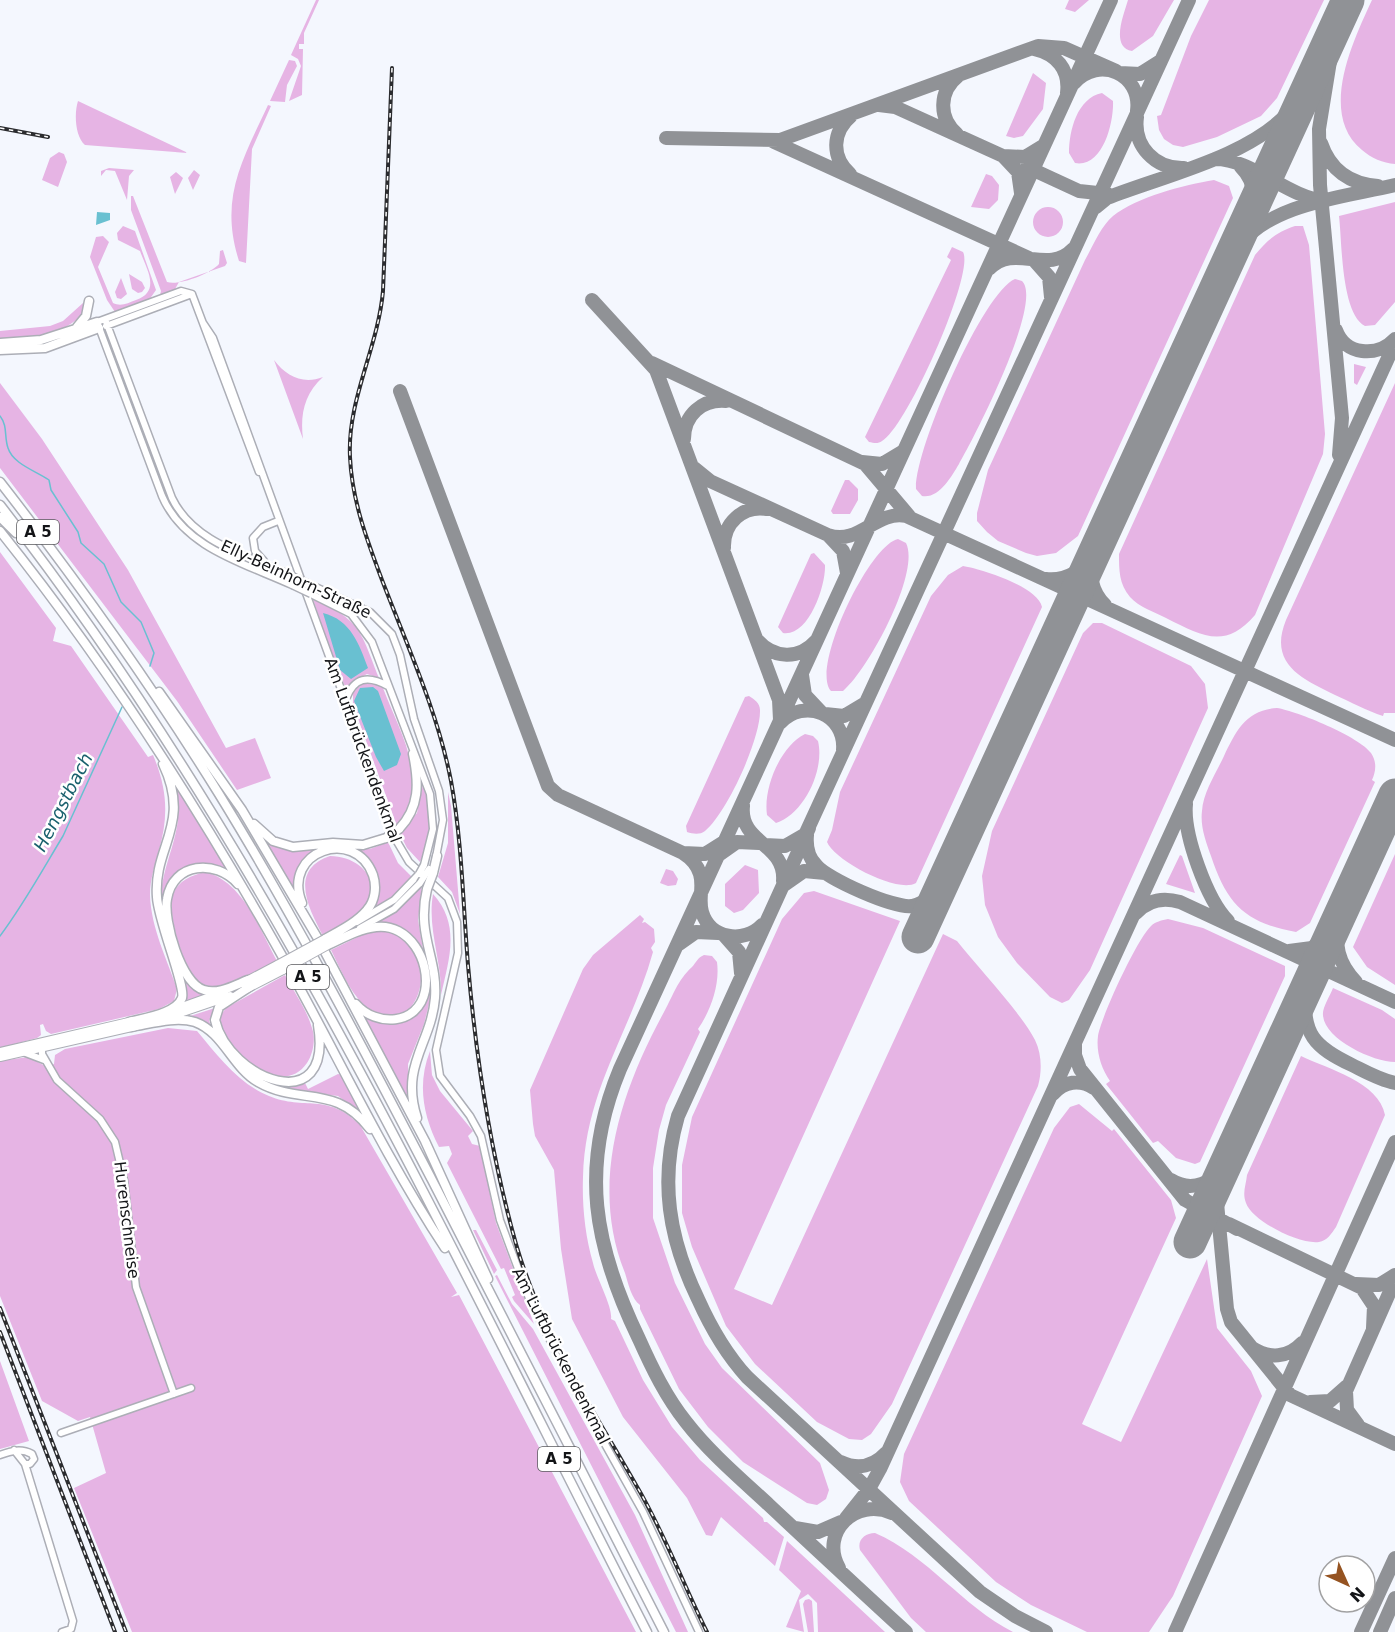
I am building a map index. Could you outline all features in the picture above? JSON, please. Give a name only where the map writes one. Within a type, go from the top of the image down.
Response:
[{"type":"highway","points":[[72,331],[85,318],[89,301]]},
{"type":"highway","points":[[0,343],[41,340],[102,324]]},
{"type":"highway","points":[[0,350],[45,348],[102,324]]},
{"type":"highway","name":"A 5","points":[[0,482],[66,568],[138,670],[218,792],[304,938],[498,1308],[664,1632]]},
{"type":"highway","name":"A 5","points":[[0,505],[153,717],[242,862],[317,994],[647,1632]]},
{"type":"highway","points":[[0,517],[36,552]]},
{"type":"highway","points":[[0,531],[73,626],[185,791],[317,1018],[396,1166],[470,1286]]},
{"type":"highway","points":[[138,670],[172,708],[242,810],[323,940]]},
{"type":"highway","points":[[130,1025],[174,1007],[181,1001],[183,992],[157,904],[158,877],[169,842],[175,810],[167,774],[153,742]]},
{"type":"highway","points":[[242,810],[268,837],[285,845],[363,845],[386,838],[399,830],[408,818],[417,795],[413,754]]},
{"type":"highway","points":[[323,940],[362,915],[374,896],[375,881],[370,868],[363,859],[350,851],[335,849],[319,852],[308,860],[298,882],[299,896],[425,1141],[479,1255],[498,1308]]},
{"type":"highway","points":[[425,1141],[416,1114],[412,1082],[414,1063],[433,1010],[435,997],[424,935],[421,884],[437,856]]},
{"type":"highway","points":[[250,983],[216,991],[203,990],[195,985],[186,975],[172,939],[166,905],[175,880],[188,870],[201,867],[224,872],[251,901]]},
{"type":"highway","points":[[323,940],[363,929],[389,927],[403,933],[410,940],[425,969],[426,988],[421,1001],[409,1014],[394,1020],[380,1020],[365,1013],[344,986]]},
{"type":"highway","points":[[250,983],[219,1007],[215,1022],[226,1041],[244,1063],[269,1080],[291,1082],[313,1070],[320,1053],[317,1018]]},
{"type":"highway","points":[[130,1025],[185,1020],[201,1025],[212,1034],[242,1069],[258,1082],[279,1090],[330,1098],[349,1108],[367,1125],[396,1166]]},
{"type":"main road","points":[[0,1057],[130,1025],[190,1006],[250,983],[281,967],[323,940]]},
{"type":"main road","points":[[0,1052],[44,1046]]},
{"type":"street","name":"Am Luftbrückendenkmal","points":[[102,324],[192,294],[203,323],[216,345],[262,478],[400,849],[409,862],[448,898],[456,916],[458,953],[436,1050],[440,1076],[470,1116],[481,1136],[503,1228],[535,1311],[587,1412],[639,1504],[699,1632]]},
{"type":"street","name":"Elly-Beinhorn-Straße","points":[[102,324],[179,511],[202,534],[370,612],[392,634],[400,656],[414,718],[441,798],[443,820],[437,856]]},
{"type":"street","name":"Elly-Beinhorn-Straße","points":[[102,324],[162,496],[174,518],[199,542],[344,609],[358,622],[372,642],[413,754],[426,781],[432,807],[432,837],[429,869],[421,884],[394,909],[323,940]]},
{"type":"street","points":[[272,567],[254,549],[253,540],[260,530],[278,521]]},
{"type":"street","points":[[260,530],[273,528],[284,536]]},
{"type":"street","points":[[346,699],[353,684],[361,679],[370,678],[388,687]]},
{"type":"street","name":"Hurenschneise","points":[[44,1046],[44,1060]]},
{"type":"street","name":"Hurenschneise","points":[[44,1046],[49,1066]]},
{"type":"street","name":"Hurenschneise","points":[[23,1052],[44,1060],[62,1086],[100,1119],[115,1142],[124,1180],[135,1287],[174,1394]]},
{"type":"street","points":[[62,1433],[191,1388]]},
{"type":"street","points":[[13,1451],[25,1464],[73,1621],[71,1629],[62,1632]]},
{"type":"street","points":[[0,1455],[13,1451],[32,1454],[33,1462],[25,1464]]},
{"type":"shaded area","points":[[316,0],[319,0],[304,33],[304,44],[299,44],[299,49],[303,49],[302,95],[289,101],[301,66],[298,59],[291,55]]},
{"type":"shaded area","points":[[1069,0],[1089,0],[1075,12],[1065,9]]},
{"type":"shaded area","points":[[1128,0],[1174,0],[1153,36],[1132,51],[1125,48],[1120,37]]},
{"type":"shaded area","points":[[1209,0],[1324,0],[1277,98],[1261,116],[1217,137],[1183,147],[1173,145],[1164,139],[1159,130],[1157,116],[1161,115],[1191,36]]},
{"type":"shaded area","points":[[1372,0],[1395,0],[1395,164],[1377,160],[1362,150],[1349,135],[1342,117],[1343,77],[1356,36]]},
{"type":"shaded area","points":[[289,60],[295,61],[297,66],[287,85],[285,102],[270,101]]},
{"type":"shaded area","points":[[1033,73],[1046,83],[1043,109],[1023,136],[1014,138],[1006,136]]},
{"type":"shaded area","points":[[1102,93],[1113,101],[1109,131],[1105,142],[1093,158],[1085,163],[1075,163],[1069,153],[1076,117],[1086,101]]},
{"type":"shaded area","points":[[78,101],[188,153],[85,145],[76,125]]},
{"type":"shaded area","points":[[268,105],[271,106],[252,149],[246,263],[239,261],[233,239],[231,218],[233,199],[242,162]]},
{"type":"shaded area","points":[[59,152],[64,154],[67,162],[58,187],[42,180],[50,158]]},
{"type":"shaded area","points":[[109,168],[134,170],[129,176],[127,200],[115,171],[106,170],[101,176],[101,171]]},
{"type":"shaded area","points":[[194,170],[200,175],[193,190],[188,178]]},
{"type":"shaded area","points":[[176,172],[183,178],[175,194],[170,177]]},
{"type":"shaded area","points":[[986,174],[992,176],[999,185],[998,200],[989,209],[971,207]]},
{"type":"shaded area","points":[[1214,180],[1229,186],[1233,198],[1078,536],[1056,553],[1037,556],[998,541],[977,521],[988,470],[1085,260],[1101,231],[1113,216],[1135,203],[1175,189]]},
{"type":"shaded area","points":[[131,196],[133,196],[167,282],[179,282],[175,289],[160,295],[161,291],[131,210]]},
{"type":"shaded area","points":[[1395,202],[1395,302],[1375,325],[1365,326],[1357,319],[1347,293],[1339,216]]},
{"type":"shaded area","points":[[1048,207],[1054,208],[1062,216],[1062,228],[1054,236],[1048,237],[1042,236],[1034,228],[1033,222],[1034,216],[1042,208]]},
{"type":"shaded area","points":[[123,226],[135,231],[156,290],[149,300],[115,312],[107,300],[90,257],[96,237],[103,236],[109,242],[98,267],[113,303],[122,305],[136,300],[144,296],[150,286],[148,272],[140,251],[118,240],[117,233]]},
{"type":"shaded area","points":[[1295,226],[1303,226],[1309,245],[1325,434],[1323,454],[1255,615],[1234,633],[1223,636],[1202,634],[1134,601],[1126,592],[1122,582],[1119,554],[1255,255],[1273,237]]},
{"type":"shaded area","points":[[952,247],[963,252],[964,266],[959,288],[936,349],[922,381],[893,430],[880,442],[869,442],[865,437],[951,260],[947,257]]},
{"type":"shaded area","points":[[223,250],[227,263],[225,266],[208,272],[219,264],[220,251]]},
{"type":"shaded area","points":[[129,274],[142,282],[145,288],[142,292],[138,293],[132,289]]},
{"type":"shaded area","points":[[121,278],[127,294],[121,299],[117,298],[115,292]]},
{"type":"shaded area","points":[[1015,279],[1022,281],[1026,294],[1024,315],[1004,371],[952,475],[939,491],[922,496],[916,489],[918,470],[938,409],[969,341],[986,312],[1001,290]]},
{"type":"shaded area","points":[[83,303],[84,312],[76,320],[56,331],[0,340],[0,331],[50,326],[63,321]]},
{"type":"shaded area","points":[[274,360],[284,371],[295,378],[309,380],[323,377],[311,390],[305,405],[302,422],[303,439]]},
{"type":"shaded area","points":[[1354,364],[1366,367],[1357,385],[1354,383]]},
{"type":"shaded area","points":[[0,383],[42,439],[128,570],[226,748],[255,738],[271,778],[237,790],[177,701],[0,468]]},
{"type":"shaded area","points":[[1395,383],[1395,713],[1384,713],[1383,716],[1335,695],[1300,676],[1291,668],[1281,648],[1286,620]]},
{"type":"shaded area","points":[[845,480],[849,480],[858,489],[858,500],[850,514],[833,514],[831,511]]},
{"type":"shaded area","points":[[898,539],[906,543],[909,557],[906,576],[889,621],[865,664],[853,680],[843,691],[831,691],[827,678],[829,659],[835,635],[846,609],[872,562],[886,546]]},
{"type":"shaded area","points":[[0,552],[56,628],[53,641],[71,646],[148,757],[153,755],[158,767],[164,790],[165,813],[151,883],[151,907],[156,931],[177,989],[174,1001],[159,1009],[51,1034],[46,1031],[43,1024],[40,1025],[41,1035],[37,1038],[0,1048]]},
{"type":"shaded area","points":[[814,553],[825,565],[823,585],[819,596],[808,619],[801,627],[792,632],[783,633],[778,627],[811,554]]},
{"type":"shaded area","points":[[963,566],[995,575],[1020,586],[1031,593],[1042,607],[916,883],[895,884],[881,880],[853,866],[841,858],[827,842],[832,830],[840,792],[931,596],[948,575]]},
{"type":"shaded area","points":[[313,599],[341,614],[357,629],[368,649],[379,678],[367,674],[353,681],[347,691],[333,659]]},
{"type":"shaded area","points":[[1093,623],[1102,623],[1191,666],[1205,684],[1208,708],[1090,970],[1069,1000],[1062,1003],[1050,997],[1017,963],[998,937],[985,905],[982,876],[992,831],[1083,633]]},
{"type":"shaded area","points":[[364,681],[378,683],[383,688],[410,757],[412,791],[407,809],[397,826],[353,705],[353,691]]},
{"type":"shaded area","points":[[749,696],[759,705],[759,722],[741,774],[714,822],[701,833],[687,832],[686,826],[745,697]]},
{"type":"shaded area","points":[[1277,708],[1313,719],[1342,733],[1365,747],[1373,756],[1375,763],[1372,780],[1375,782],[1310,923],[1296,932],[1263,923],[1251,917],[1231,899],[1217,873],[1205,840],[1202,822],[1207,790],[1238,730],[1243,723],[1257,713]]},
{"type":"shaded area","points":[[805,734],[813,736],[818,741],[818,765],[815,777],[803,801],[786,818],[776,823],[767,815],[766,804],[771,780],[788,748]]},
{"type":"shaded area","points":[[170,772],[226,868],[210,864],[196,864],[182,869],[168,883],[161,903],[165,871],[178,819],[177,801]]},
{"type":"shaded area","points":[[423,784],[428,804],[429,833],[420,862],[407,848],[400,834],[417,813]]},
{"type":"shaded area","points":[[448,792],[460,914],[452,892],[438,877],[448,843]]},
{"type":"shaded area","points":[[264,837],[320,848],[303,862],[298,900]]},
{"type":"shaded area","points":[[388,842],[398,863],[412,877],[395,896],[371,910],[380,892],[379,878],[369,860],[359,849],[370,849]]},
{"type":"shaded area","points":[[1395,854],[1395,985],[1367,967],[1353,947]]},
{"type":"shaded area","points":[[1180,855],[1182,856],[1195,893],[1166,884]]},
{"type":"shaded area","points":[[330,856],[351,860],[359,866],[366,872],[371,890],[369,900],[355,918],[323,936],[308,903],[306,880],[309,871],[317,862]]},
{"type":"shaded area","points":[[745,865],[758,870],[759,893],[743,910],[734,913],[725,906],[725,884]]},
{"type":"shaded area","points":[[666,869],[673,871],[678,879],[676,885],[668,886],[660,883]]},
{"type":"shaded area","points":[[205,872],[230,885],[240,896],[257,922],[277,961],[242,978],[212,987],[204,986],[197,981],[190,971],[179,944],[172,915],[175,889],[190,877]]},
{"type":"shaded area","points":[[422,885],[418,920],[431,996],[424,1024],[408,1064],[409,1099],[406,1100],[362,1013],[372,1020],[383,1023],[406,1020],[428,986],[411,938],[373,923],[400,908]]},
{"type":"shaded area","points":[[814,891],[900,921],[734,1289],[772,1305],[943,934],[957,941],[1019,1016],[1035,1040],[1041,1063],[1038,1086],[892,1404],[871,1434],[862,1440],[849,1439],[817,1422],[755,1364],[726,1326],[692,1247],[682,1213],[682,1165],[692,1117],[782,919],[804,893]]},
{"type":"shaded area","points":[[433,894],[442,906],[450,930],[451,943],[441,995],[432,920]]},
{"type":"shaded area","points":[[640,915],[644,919],[642,923],[645,922],[654,929],[655,942],[651,948],[653,952],[644,981],[610,1062],[592,1116],[583,1177],[588,1242],[611,1319],[615,1321],[643,1380],[672,1427],[700,1460],[763,1518],[764,1522],[784,1537],[775,1566],[721,1517],[712,1536],[706,1535],[687,1498],[623,1417],[572,1319],[561,1249],[554,1170],[535,1136],[530,1090],[583,969],[593,955]]},
{"type":"shaded area","points":[[1168,919],[1203,928],[1285,966],[1285,976],[1200,1162],[1195,1164],[1176,1158],[1158,1141],[1153,1143],[1106,1084],[1110,1081],[1104,1071],[1098,1048],[1101,1026],[1120,979],[1137,946],[1154,923]]},
{"type":"shaded area","points":[[370,931],[396,935],[413,948],[420,966],[420,986],[413,1004],[401,1015],[384,1017],[364,1005],[349,986],[331,950]]},
{"type":"shaded area","points":[[704,955],[712,956],[717,962],[716,988],[711,1006],[698,1029],[700,1032],[666,1105],[659,1130],[653,1168],[653,1218],[675,1283],[705,1344],[722,1368],[820,1463],[829,1490],[826,1499],[817,1505],[807,1503],[743,1462],[708,1427],[679,1389],[629,1286],[615,1239],[610,1206],[610,1172],[623,1106],[649,1042],[676,988],[698,959]]},
{"type":"shaded area","points":[[179,969],[195,990],[209,995],[181,1006],[187,993]]},
{"type":"shaded area","points":[[285,975],[307,1015],[314,1042],[307,1063],[296,1073],[282,1077],[268,1074],[241,1055],[223,1029],[220,1016],[226,1008]]},
{"type":"shaded area","points":[[1333,988],[1382,1010],[1395,1019],[1395,1062],[1375,1058],[1351,1048],[1325,1024],[1323,1012]]},
{"type":"shaded area","points":[[215,1008],[209,1021],[215,1033],[184,1018]]},
{"type":"shaded area","points":[[168,1028],[197,1031],[239,1077],[258,1091],[282,1100],[326,1105],[348,1115],[360,1125],[457,1293],[451,1297],[459,1295],[636,1632],[132,1632],[74,1488],[106,1473],[90,1417],[78,1421],[42,1401],[0,1296],[0,1061],[28,1057],[47,1067],[54,1064],[55,1055],[65,1049]]},
{"type":"shaded area","points":[[430,1051],[432,1075],[440,1091],[473,1131],[468,1136],[472,1144],[480,1146],[496,1223],[534,1324],[514,1301],[512,1297],[515,1295],[504,1268],[501,1269],[447,1163],[452,1154],[449,1146],[439,1147],[433,1135],[426,1112],[423,1088]]},
{"type":"shaded area","points":[[322,1054],[322,1063],[318,1070],[304,1081],[308,1089],[338,1074],[342,1075],[365,1116],[338,1096],[275,1088],[260,1079],[280,1086],[299,1083]]},
{"type":"shaded area","points":[[1301,1056],[1363,1085],[1381,1104],[1385,1115],[1336,1227],[1327,1238],[1319,1242],[1300,1240],[1267,1224],[1250,1210],[1244,1196],[1247,1175]]},
{"type":"shaded area","points":[[1079,1104],[1112,1131],[1114,1129],[1171,1200],[1176,1218],[1082,1424],[1121,1442],[1207,1259],[1217,1328],[1251,1371],[1262,1396],[1173,1596],[1149,1632],[1087,1632],[1031,1605],[996,1582],[909,1501],[900,1482],[904,1454],[1054,1128],[1070,1107]]},
{"type":"shaded area","points":[[473,1230],[476,1230],[497,1270],[494,1274]]},
{"type":"shaded area","points":[[497,1275],[512,1304],[533,1329],[635,1515],[688,1632],[676,1632],[495,1276]]},
{"type":"shaded area","points":[[0,1361],[29,1441],[0,1449]]},
{"type":"shaded area","points":[[875,1533],[912,1555],[977,1609],[1013,1632],[926,1632],[911,1618],[860,1550],[859,1546],[863,1538]]},
{"type":"shaded area","points":[[787,1541],[885,1632],[818,1632],[817,1603],[808,1594],[799,1600],[804,1632],[786,1627],[801,1591],[779,1570]]},
{"type":"shaded area","points":[[809,1599],[812,1601],[814,1632],[808,1632],[803,1604]]},
{"type":"water","points":[[97,212],[110,213],[110,220],[96,225]]},
{"type":"water","points":[[323,613],[341,621],[353,634],[361,650],[368,668],[351,679],[340,670]]},
{"type":"water","points":[[373,687],[378,691],[401,754],[397,765],[384,771],[376,757],[354,701],[360,688]]},
{"type":"waterway","points":[[0,416],[11,454],[20,463],[49,480],[51,490],[78,532],[81,543],[104,564],[121,602],[141,622],[154,653],[150,666]]},
{"type":"waterway","name":"Hengstbach","points":[[0,936],[63,836],[122,707]]},
{"type":"taxiway","points":[[906,1632],[715,1455],[672,1403],[644,1350],[611,1272],[602,1239],[597,1206],[596,1173],[599,1140],[607,1105],[620,1069],[1111,0]]},
{"type":"taxiway","points":[[805,835],[1189,0]]},
{"type":"taxiway","points":[[1339,455],[1342,418],[1320,185],[1319,129],[1332,49],[1349,0]]},
{"type":"taxiway","points":[[1096,207],[1107,198],[1204,164],[1272,128],[1289,112],[1301,96],[1327,44]]},
{"type":"taxiway","points":[[666,138],[780,140],[1038,46],[1064,48],[1116,71]]},
{"type":"taxiway","points":[[1034,49],[1049,55],[1060,64],[1066,77],[1067,93]]},
{"type":"taxiway","points":[[1120,73],[1140,74],[1159,62]]},
{"type":"taxiway","points":[[1074,83],[1095,70],[1117,73],[1126,78],[1133,87],[1137,98],[1137,111]]},
{"type":"taxiway","points":[[957,134],[946,120],[943,105],[947,89],[958,76]]},
{"type":"taxiway","points":[[879,105],[895,107],[1003,156],[1018,172],[1021,193]]},
{"type":"taxiway","points":[[850,174],[839,160],[836,145],[840,129],[851,116]]},
{"type":"taxiway","points":[[1137,117],[1139,137],[1148,154],[1164,165],[1184,168]]},
{"type":"taxiway","points":[[774,142],[1029,258]]},
{"type":"taxiway","points":[[1321,143],[1330,161],[1342,174],[1350,179],[1378,186]]},
{"type":"taxiway","points":[[1003,156],[1025,157],[1043,146]]},
{"type":"taxiway","points":[[1215,159],[1242,165],[1297,193],[1325,201]]},
{"type":"taxiway","points":[[1027,167],[1079,191],[1107,194]]},
{"type":"taxiway","points":[[1236,242],[1249,214],[1253,195],[1252,185],[1241,167]]},
{"type":"taxiway","points":[[1209,305],[1233,254],[1252,232],[1269,220],[1310,204],[1395,185]]},
{"type":"taxiway","points":[[989,269],[999,261],[1009,258],[1053,260],[1063,257],[1073,249]]},
{"type":"taxiway","points":[[1034,260],[1049,277],[1051,297]]},
{"type":"taxiway","points":[[592,300],[656,370],[779,700],[780,720]]},
{"type":"taxiway","points":[[1336,330],[1346,345],[1362,351],[1379,349],[1395,339]]},
{"type":"taxiway","points":[[846,1518],[869,1489],[880,1469],[1395,343]]},
{"type":"taxiway","points":[[652,363],[865,464],[909,516]]},
{"type":"taxiway","points":[[400,391],[548,786],[558,795],[683,853],[705,854],[724,842]]},
{"type":"taxiway","points":[[684,439],[687,423],[696,410],[709,403],[726,401]]},
{"type":"taxiway","points":[[862,462],[882,464],[902,452]]},
{"type":"taxiway","points":[[694,468],[710,481],[828,535]]},
{"type":"taxiway","points":[[724,548],[727,531],[736,518],[750,510],[767,509]]},
{"type":"taxiway","points":[[847,573],[843,551],[828,535],[849,536],[886,518],[906,516],[1395,740]]},
{"type":"taxiway","points":[[1093,556],[1092,582],[1100,600],[1105,605]]},
{"type":"taxiway","points":[[1046,579],[1073,574],[1093,556]]},
{"type":"taxiway","points":[[757,640],[771,651],[786,655],[802,652],[816,641]]},
{"type":"taxiway","points":[[802,675],[805,695],[821,712]]},
{"type":"taxiway","points":[[825,714],[844,716],[864,704]]},
{"type":"taxiway","points":[[780,723],[800,711],[822,713],[838,727],[843,750]]},
{"type":"taxiway","points":[[1186,804],[1188,832],[1198,866],[1212,898],[1228,921]]},
{"type":"taxiway","points":[[743,806],[748,828],[777,859],[782,869],[783,881]]},
{"type":"taxiway","points":[[809,828],[678,1116],[672,1140],[668,1187],[674,1232],[680,1254],[703,1310],[726,1350],[747,1377],[980,1592],[1015,1616],[1046,1632]]},
{"type":"taxiway","points":[[765,845],[785,846],[804,835]]},
{"type":"taxiway","points":[[807,835],[809,855],[823,871],[847,885],[891,903],[903,906],[917,905],[931,896],[944,880]]},
{"type":"taxiway","points":[[720,854],[737,842],[759,843]]},
{"type":"taxiway","points":[[683,853],[699,870],[702,912],[712,928],[728,936],[737,936],[746,935],[762,925]]},
{"type":"taxiway","points":[[784,885],[804,871],[825,873]]},
{"type":"taxiway","points":[[1136,913],[1156,901],[1180,902],[1395,1002]]},
{"type":"taxiway","points":[[1338,918],[1339,953],[1345,967],[1356,982]]},
{"type":"taxiway","points":[[1289,951],[1312,948],[1333,930]]},
{"type":"taxiway","points":[[679,944],[696,932],[718,933]]},
{"type":"taxiway","points":[[724,935],[739,952],[741,973]]},
{"type":"taxiway","points":[[1305,990],[1306,1018],[1313,1037],[1320,1045],[1328,1052],[1378,1078],[1395,1083]]},
{"type":"taxiway","points":[[1075,1044],[1075,1055],[1080,1069],[1185,1200],[1237,1229]]},
{"type":"taxiway","points":[[1053,1094],[1062,1086],[1072,1083],[1083,1083],[1094,1088]]},
{"type":"taxiway","points":[[1175,1632],[1395,1142]]},
{"type":"taxiway","points":[[1171,1180],[1187,1186],[1202,1184],[1215,1176],[1226,1163]]},
{"type":"taxiway","points":[[1221,1175],[1217,1203],[1227,1309],[1231,1322],[1290,1395],[1395,1444]]},
{"type":"taxiway","points":[[1229,1224],[1362,1288],[1374,1306],[1373,1328]]},
{"type":"taxiway","points":[[1356,1284],[1379,1285],[1395,1275]]},
{"type":"taxiway","points":[[1358,1425],[1347,1410],[1346,1391],[1395,1280]]},
{"type":"taxiway","points":[[1252,1348],[1265,1354],[1278,1355],[1291,1352],[1302,1343]]},
{"type":"taxiway","points":[[1310,1402],[1330,1401],[1347,1386]]},
{"type":"taxiway","points":[[841,1462],[854,1466],[871,1464],[886,1453]]},
{"type":"taxiway","points":[[839,1568],[834,1555],[834,1542],[837,1531],[844,1521],[866,1510],[879,1509],[892,1513]]},
{"type":"taxiway","points":[[795,1528],[818,1532],[841,1522]]},
{"type":"taxiway","points":[[1361,1632],[1395,1558]]},
{"type":"taxiway","points":[[1380,1632],[1395,1598]]},
{"type":"runway","points":[[918,937],[1348,0]]},
{"type":"runway","points":[[1190,1242],[1395,795]]},
{"type":"railway","points":[[392,68],[383,291],[375,333],[353,415],[350,457],[354,489],[371,550],[430,705],[451,781],[458,826],[468,965],[480,1071],[499,1176],[516,1244],[539,1308],[553,1338],[646,1503],[707,1632]]},
{"type":"railway","points":[[0,128],[48,137]]},
{"type":"railway","points":[[0,1308],[126,1632]]},
{"type":"railway","points":[[0,1332],[115,1632]]}]
